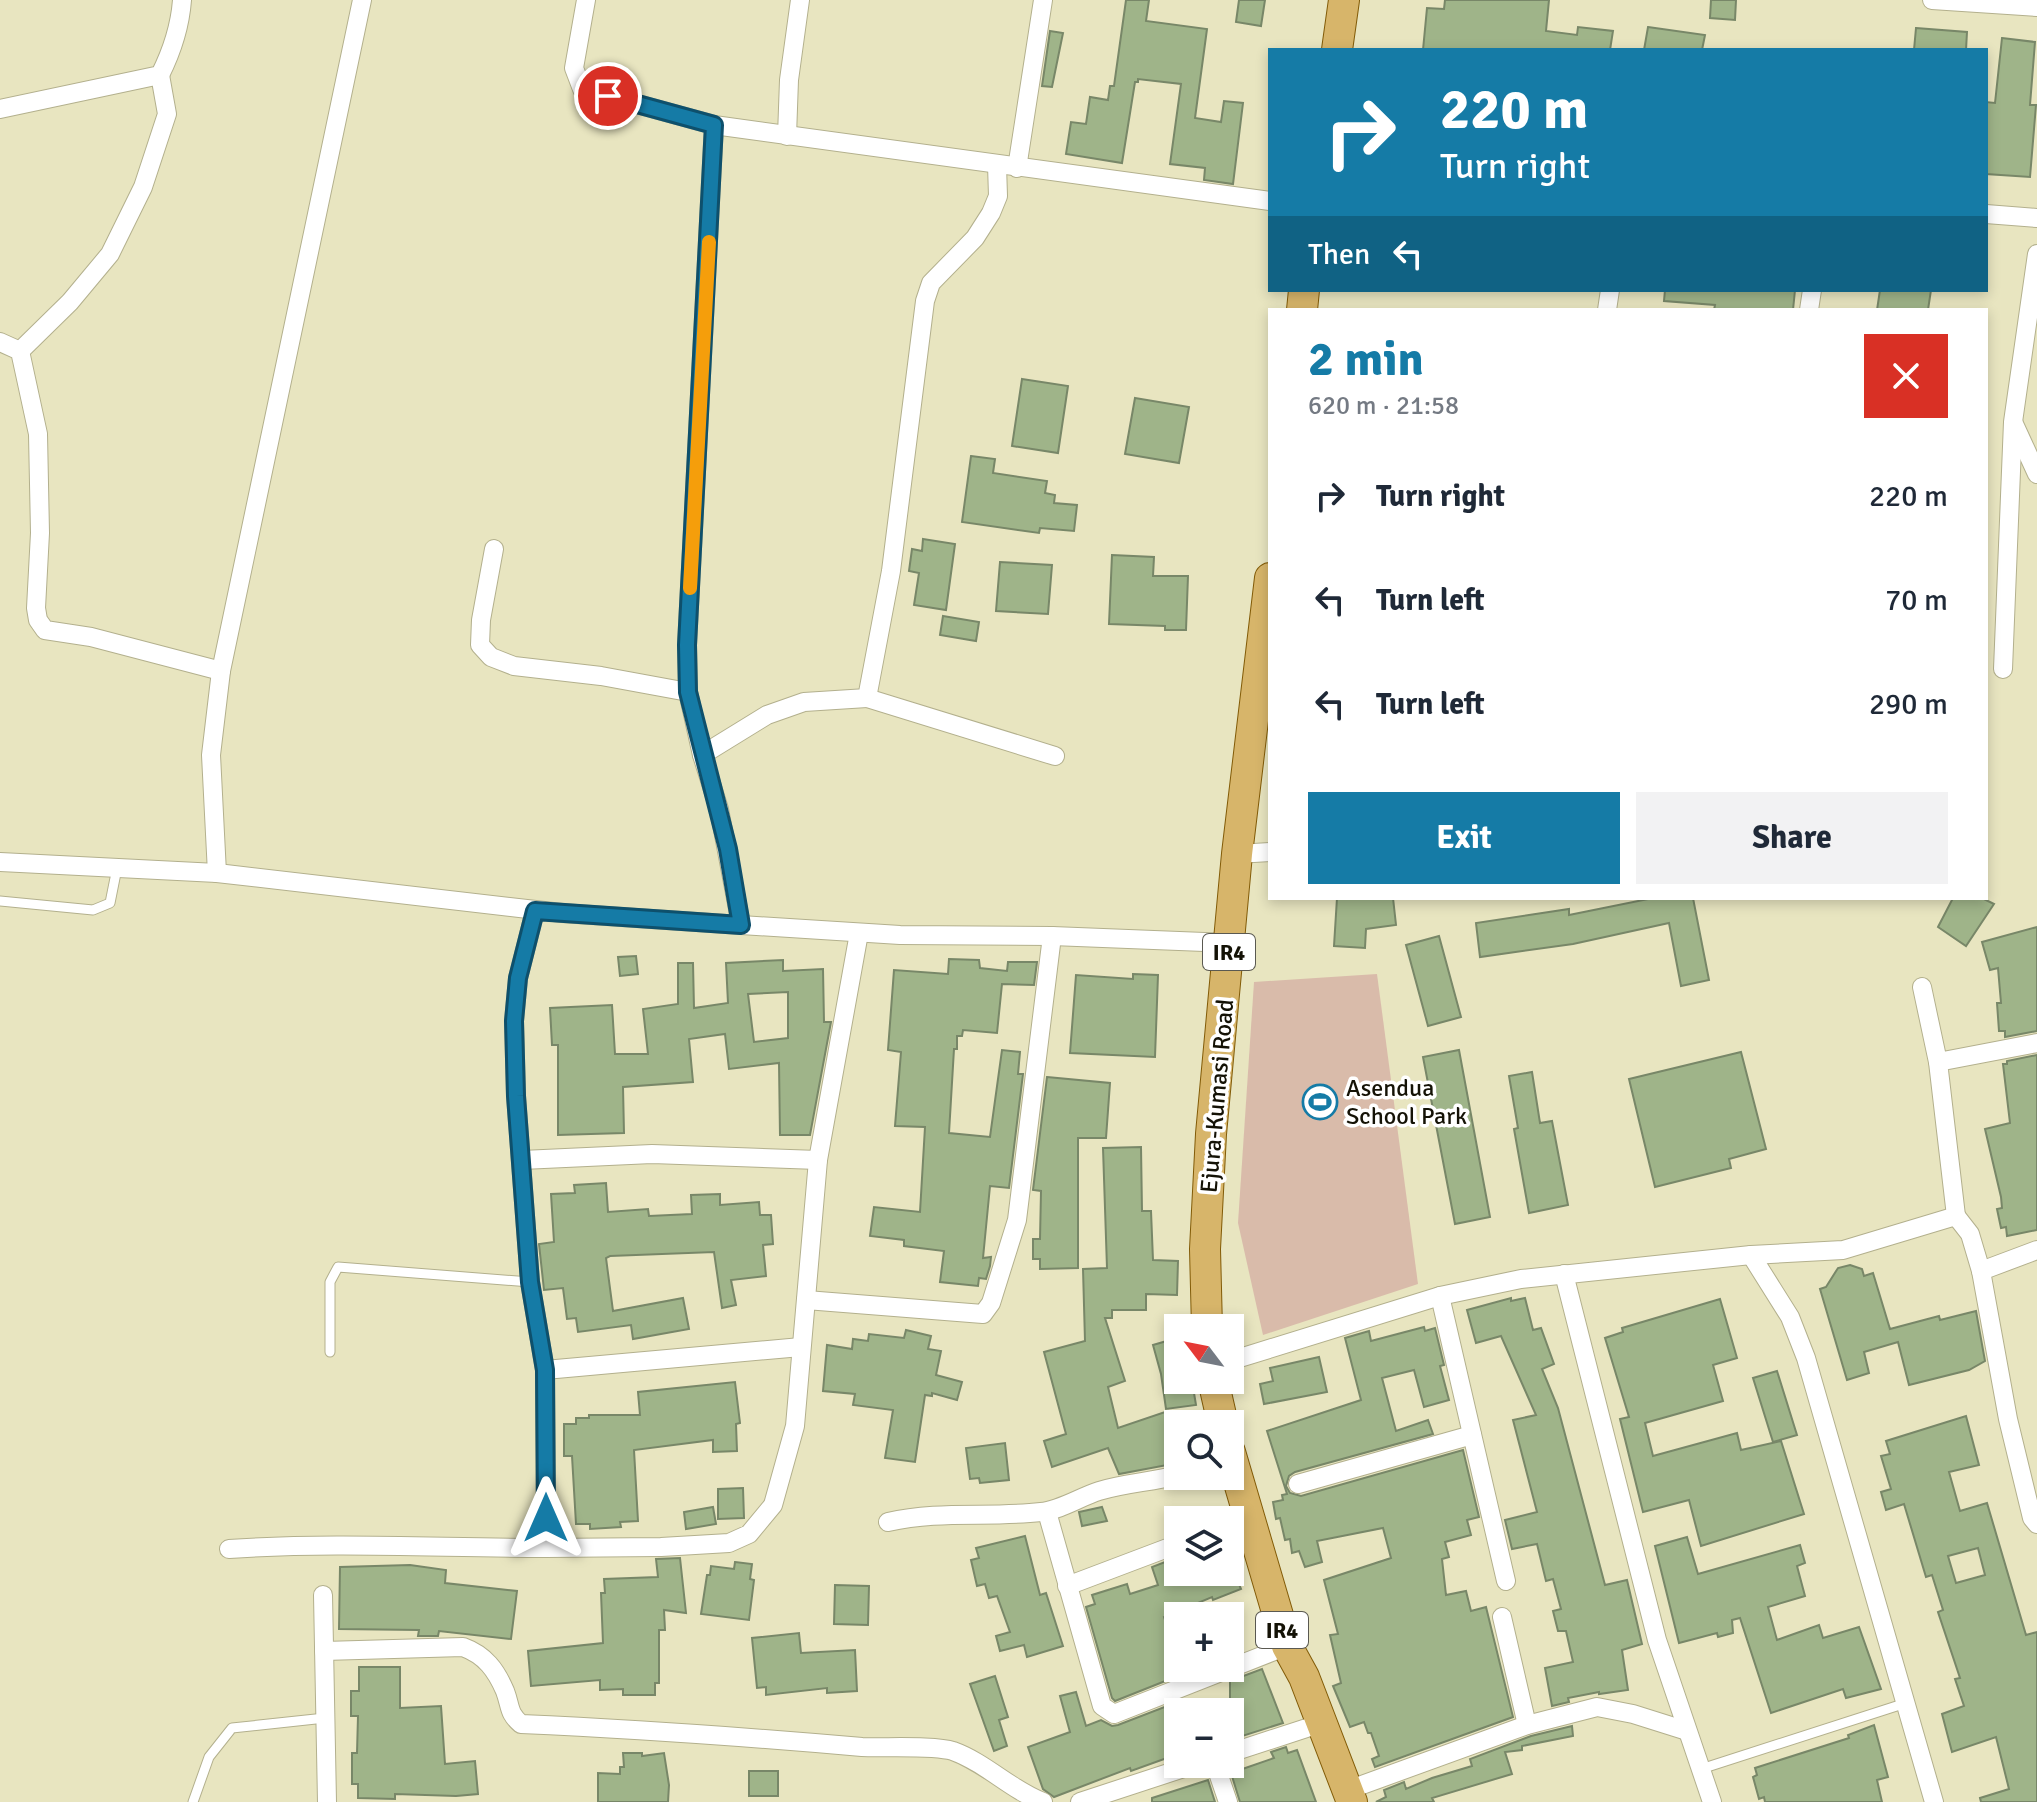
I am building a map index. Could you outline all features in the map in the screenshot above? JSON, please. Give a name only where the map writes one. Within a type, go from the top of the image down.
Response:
[{"type":"main road","points":[[1337,48],[1344,0]]},
{"type":"main road","name":"Ejura-Kumasi Road","points":[[1207,1314],[1205,1249],[1211,1134],[1237,854],[1268,595]]},
{"type":"main road","name":"IR4","points":[[1244,1532],[1287,1646],[1304,1677],[1350,1796]]},
{"type":"street","points":[[20,351],[70,302],[110,254],[143,187],[167,114],[160,75],[177,33],[182,0]]},
{"type":"street","points":[[217,873],[211,755],[221,671],[362,0]]},
{"type":"street","points":[[586,0],[574,68],[582,89],[714,125],[1268,201]]},
{"type":"street","points":[[787,136],[789,80],[800,0]]},
{"type":"street","points":[[1017,168],[1043,0]]},
{"type":"street","points":[[1932,0],[2037,7]]},
{"type":"street","points":[[0,109],[160,75]]},
{"type":"street","points":[[714,125],[687,645],[688,692],[725,836],[741,925]]},
{"type":"street","points":[[867,698],[891,571],[925,301],[931,283],[975,238],[991,213],[998,196],[997,165]]},
{"type":"street","points":[[1988,214],[2037,218]]},
{"type":"street","points":[[2003,669],[2013,422],[2037,254]]},
{"type":"street","points":[[0,342],[20,351]]},
{"type":"street","points":[[20,351],[38,434],[38,620],[45,630],[91,637],[221,671]]},
{"type":"street","points":[[2013,422],[2037,474]]},
{"type":"street","points":[[494,549],[481,620],[480,645],[491,657],[514,666],[601,676],[688,692]]},
{"type":"street","points":[[702,755],[767,715],[804,702],[867,698],[1055,756]]},
{"type":"street","points":[[1237,854],[1268,852]]},
{"type":"street","points":[[0,862],[217,873],[535,911],[859,933],[1230,943]]},
{"type":"street","points":[[535,911],[518,978],[514,1021],[516,1096],[530,1282],[545,1370],[546,1548]]},
{"type":"street","points":[[229,1549],[301,1545],[546,1548],[701,1545],[729,1543],[749,1534],[773,1505],[795,1426],[818,1160],[859,933]]},
{"type":"street","points":[[806,1300],[967,1314],[983,1314],[991,1303],[1017,1220],[1052,936]]},
{"type":"street","points":[[1922,987],[1938,1062],[1956,1216],[1970,1234],[1981,1271],[2008,1419],[2032,1518],[2037,1524]]},
{"type":"street","points":[[1938,1062],[2037,1043]]},
{"type":"street","points":[[522,1160],[652,1154],[818,1160]]},
{"type":"street","points":[[1244,1357],[1440,1296],[1521,1279],[1751,1255],[1843,1250],[1956,1216]]},
{"type":"street","points":[[1981,1271],[2037,1250]]},
{"type":"street","points":[[1751,1255],[1790,1317],[1806,1358],[1934,1802]]},
{"type":"street","points":[[1564,1274],[1657,1640],[1712,1802]]},
{"type":"street","points":[[1440,1296],[1506,1581]]},
{"type":"street","points":[[545,1370],[801,1347]]},
{"type":"street","points":[[1298,1484],[1472,1435]]},
{"type":"street","points":[[888,1522],[953,1513],[992,1516],[1047,1512],[1101,1491],[1164,1478]]},
{"type":"street","points":[[1047,1512],[1102,1706],[1114,1714],[1287,1646]]},
{"type":"street","points":[[1067,1586],[1164,1549]]},
{"type":"street","points":[[323,1595],[327,1802]]},
{"type":"street","points":[[1502,1617],[1527,1725]]},
{"type":"street","points":[[324,1651],[463,1647],[478,1653],[492,1666],[505,1692],[511,1716],[521,1724],[664,1730],[875,1748],[950,1750],[988,1768],[1043,1802]]},
{"type":"street","points":[[1350,1796],[1527,1725],[1597,1707],[1633,1714],[1687,1731]]},
{"type":"street","points":[[1244,1748],[1322,1723]]},
{"type":"street","points":[[1080,1802],[1164,1774]]},
{"type":"street","points":[[1220,1778],[1228,1802]]},
{"type":"street","points":[[1132,1784],[1139,1802]]},
{"type":"lane","points":[[0,901],[93,910],[110,903],[117,868]]},
{"type":"lane","points":[[330,1352],[330,1282],[338,1267],[530,1282]]},
{"type":"lane","points":[[1701,1769],[1906,1703]]},
{"type":"lane","points":[[193,1802],[209,1757],[232,1728],[325,1718]]},
{"type":"shaded area","name":"Asendua School Park","points":[[1377,974],[1418,1284],[1263,1335],[1238,1223],[1254,982]]},
{"type":"building","points":[[1126,0],[1149,0],[1146,21],[1207,29],[1195,118],[1221,122],[1224,101],[1243,103],[1233,184],[1204,180],[1205,168],[1170,164],[1181,84],[1138,79],[1135,82],[1122,163],[1066,154],[1071,122],[1086,124],[1090,97],[1108,100],[1110,86],[1114,86]]},
{"type":"building","points":[[1239,0],[1265,0],[1261,26],[1236,22]]},
{"type":"building","points":[[1445,0],[1549,0],[1546,31],[1577,35],[1578,27],[1613,31],[1610,48],[1423,48],[1427,8],[1444,9]]},
{"type":"building","points":[[1711,0],[1736,0],[1735,20],[1710,18]]},
{"type":"building","points":[[1648,27],[1705,35],[1702,48],[1644,48]]},
{"type":"building","points":[[1916,28],[1967,32],[1966,48],[1914,48]]},
{"type":"building","points":[[1050,31],[1063,33],[1052,87],[1042,86]]},
{"type":"building","points":[[2002,38],[2035,42],[2030,105],[2036,105],[2030,177],[1988,174],[1988,102],[1995,103]]},
{"type":"building","points":[[1665,292],[1795,292],[1793,308],[1714,308],[1715,305],[1664,301]]},
{"type":"building","points":[[1880,292],[1931,292],[1928,308],[1877,308]]},
{"type":"building","points":[[1022,379],[1068,386],[1058,453],[1012,446]]},
{"type":"building","points":[[1135,398],[1189,407],[1179,463],[1125,454]]},
{"type":"building","points":[[971,456],[995,459],[993,473],[1047,481],[1045,493],[1055,495],[1054,503],[1077,505],[1074,531],[1040,528],[1039,533],[962,522]]},
{"type":"building","points":[[923,539],[955,544],[946,610],[914,605],[919,573],[909,571],[912,549],[922,551]]},
{"type":"building","points":[[1112,555],[1154,557],[1153,576],[1188,576],[1186,630],[1109,624]]},
{"type":"building","points":[[1000,562],[1052,565],[1048,614],[996,611]]},
{"type":"building","points":[[943,616],[979,622],[976,641],[940,635]]},
{"type":"building","points":[[1337,900],[1393,900],[1396,925],[1366,929],[1365,948],[1334,946]]},
{"type":"building","points":[[1643,900],[1693,900],[1709,980],[1681,986],[1669,923],[1573,944],[1480,957],[1476,923],[1569,909],[1569,915]]},
{"type":"building","points":[[1952,900],[1986,900],[1994,904],[1966,946],[1938,927]]},
{"type":"building","points":[[2037,927],[2037,1031],[2005,1037],[2005,1031],[1999,1031],[1997,1003],[2001,1003],[1998,968],[1990,970],[1982,942]]},
{"type":"building","points":[[1439,936],[1461,1017],[1428,1026],[1406,945]]},
{"type":"building","points":[[636,956],[638,974],[620,976],[618,957]]},
{"type":"building","points":[[949,959],[979,960],[980,968],[1007,971],[1008,962],[1037,962],[1034,985],[1002,984],[997,1033],[963,1030],[962,1036],[957,1036],[957,1049],[954,1049],[949,1133],[990,1137],[1002,1050],[1020,1052],[1018,1074],[1023,1074],[1009,1188],[990,1186],[983,1258],[991,1257],[990,1266],[986,1279],[979,1278],[978,1286],[940,1282],[944,1251],[904,1246],[904,1240],[870,1236],[874,1207],[920,1212],[925,1127],[895,1126],[901,1052],[888,1050],[894,970],[948,974]]},
{"type":"building","points":[[783,960],[783,971],[823,969],[824,1022],[831,1022],[810,1135],[780,1135],[779,1063],[729,1069],[725,1034],[689,1039],[693,1082],[623,1087],[624,1133],[558,1135],[558,1045],[552,1045],[550,1008],[612,1005],[615,1054],[648,1054],[643,1009],[678,1004],[678,963],[693,963],[694,1008],[728,1003],[726,963]],"holes":[[[788,992],[788,1038],[754,1042],[748,994]]]},
{"type":"building","points":[[1133,974],[1158,975],[1155,1057],[1070,1053],[1076,975],[1133,979]]},
{"type":"building","points":[[1459,1050],[1490,1217],[1455,1224],[1423,1057]]},
{"type":"building","points":[[1741,1052],[1766,1149],[1729,1159],[1731,1168],[1655,1187],[1629,1079]]},
{"type":"building","points":[[2037,1055],[2037,1230],[2007,1236],[2006,1227],[2001,1228],[1997,1209],[2002,1208],[2001,1197],[1985,1129],[2010,1123],[2003,1064]]},
{"type":"building","points":[[1532,1072],[1540,1123],[1552,1121],[1568,1205],[1529,1213],[1514,1129],[1518,1128],[1509,1076]]},
{"type":"building","points":[[1047,1077],[1110,1083],[1106,1138],[1078,1138],[1078,1268],[1040,1269],[1040,1259],[1033,1259],[1033,1239],[1040,1239],[1041,1191],[1033,1190]]},
{"type":"building","points":[[1141,1147],[1142,1211],[1151,1211],[1153,1260],[1178,1261],[1177,1295],[1146,1294],[1146,1310],[1112,1310],[1112,1318],[1105,1318],[1125,1381],[1108,1387],[1118,1428],[1164,1412],[1164,1466],[1119,1474],[1108,1448],[1052,1467],[1044,1441],[1066,1434],[1044,1352],[1085,1341],[1083,1269],[1107,1268],[1103,1148]]},
{"type":"building","points":[[606,1183],[608,1212],[648,1209],[649,1216],[692,1214],[691,1195],[720,1194],[720,1205],[759,1202],[760,1215],[771,1215],[773,1244],[763,1245],[766,1276],[731,1280],[736,1305],[722,1308],[714,1252],[610,1256],[606,1258],[613,1311],[683,1298],[689,1329],[633,1339],[631,1325],[578,1332],[576,1318],[567,1319],[563,1288],[544,1290],[539,1244],[554,1242],[551,1194],[575,1193],[574,1185]]},
{"type":"building","points":[[1850,1265],[1862,1269],[1864,1276],[1873,1273],[1890,1329],[1939,1316],[1940,1320],[1976,1311],[1985,1361],[1969,1370],[1909,1385],[1898,1342],[1864,1352],[1869,1373],[1847,1380],[1820,1289],[1826,1287],[1838,1268]]},
{"type":"building","points":[[1511,1298],[1511,1301],[1525,1298],[1533,1330],[1541,1328],[1554,1364],[1542,1369],[1558,1408],[1605,1585],[1627,1580],[1642,1644],[1622,1650],[1628,1690],[1568,1698],[1569,1702],[1552,1706],[1545,1668],[1573,1662],[1566,1631],[1558,1631],[1553,1611],[1561,1609],[1553,1579],[1546,1581],[1537,1544],[1512,1549],[1505,1520],[1537,1512],[1513,1420],[1536,1415],[1501,1336],[1476,1343],[1467,1310]]},
{"type":"building","points":[[1720,1299],[1737,1358],[1713,1365],[1723,1401],[1645,1423],[1653,1456],[1737,1433],[1741,1450],[1781,1441],[1804,1514],[1701,1546],[1689,1500],[1643,1512],[1620,1419],[1629,1417],[1605,1338],[1623,1332],[1622,1328]]},
{"type":"building","points":[[1424,1327],[1425,1331],[1435,1328],[1449,1400],[1424,1407],[1414,1370],[1382,1378],[1396,1431],[1428,1420],[1433,1434],[1295,1472],[1289,1476],[1286,1486],[1290,1493],[1301,1496],[1463,1450],[1479,1517],[1467,1520],[1471,1535],[1445,1542],[1449,1557],[1442,1559],[1446,1595],[1466,1591],[1471,1611],[1486,1607],[1513,1717],[1375,1767],[1372,1759],[1379,1756],[1371,1733],[1368,1733],[1364,1722],[1350,1727],[1333,1686],[1341,1683],[1330,1635],[1338,1634],[1324,1580],[1391,1558],[1383,1528],[1317,1541],[1322,1562],[1305,1567],[1299,1551],[1292,1553],[1290,1539],[1285,1540],[1280,1518],[1276,1519],[1273,1502],[1283,1500],[1282,1495],[1287,1494],[1267,1431],[1361,1400],[1345,1338],[1369,1331],[1371,1341]]},
{"type":"building","points":[[906,1330],[931,1336],[928,1349],[941,1351],[936,1375],[962,1382],[957,1400],[932,1393],[932,1396],[925,1395],[915,1462],[885,1458],[893,1410],[853,1405],[855,1394],[823,1391],[827,1345],[852,1349],[853,1339],[868,1341],[869,1334],[904,1338]]},
{"type":"building","points":[[1164,1342],[1164,1394],[1194,1394],[1196,1405],[1166,1409],[1153,1345]]},
{"type":"building","points":[[1319,1357],[1327,1392],[1264,1404],[1260,1384],[1273,1381],[1270,1368]]},
{"type":"building","points":[[1777,1371],[1797,1435],[1773,1442],[1753,1378]]},
{"type":"building","points":[[735,1382],[740,1423],[736,1424],[737,1451],[713,1452],[713,1440],[634,1450],[638,1521],[620,1522],[621,1527],[590,1529],[590,1524],[576,1524],[572,1456],[564,1456],[564,1424],[576,1424],[576,1418],[589,1418],[589,1415],[640,1415],[638,1392]]},
{"type":"building","points":[[1966,1416],[1979,1465],[1949,1472],[1960,1511],[1987,1503],[2026,1635],[2037,1632],[2037,1802],[1981,1802],[1980,1798],[2009,1789],[1996,1737],[1952,1752],[1942,1714],[1964,1706],[1955,1679],[1960,1678],[1938,1612],[1943,1610],[1932,1575],[1926,1577],[1904,1504],[1886,1510],[1881,1492],[1891,1489],[1881,1456],[1890,1454],[1886,1441]],"holes":[[[1978,1548],[1985,1575],[1956,1583],[1948,1556]]]},
{"type":"building","points":[[1005,1443],[1009,1480],[980,1483],[979,1478],[970,1479],[966,1448]]},
{"type":"building","points":[[743,1488],[744,1518],[718,1519],[718,1489]]},
{"type":"building","points":[[713,1507],[716,1524],[686,1529],[684,1512]]},
{"type":"building","points":[[1102,1507],[1107,1521],[1082,1526],[1079,1512]]},
{"type":"building","points":[[1025,1536],[1040,1595],[1046,1593],[1063,1646],[1027,1657],[1024,1645],[1000,1651],[996,1636],[1010,1632],[997,1596],[989,1598],[985,1584],[977,1586],[971,1560],[979,1558],[976,1548]]},
{"type":"building","points":[[1687,1537],[1698,1574],[1800,1545],[1805,1563],[1797,1566],[1805,1596],[1768,1607],[1777,1640],[1819,1625],[1823,1638],[1859,1627],[1881,1689],[1846,1698],[1843,1689],[1771,1713],[1740,1618],[1732,1620],[1733,1633],[1718,1637],[1717,1633],[1679,1643],[1655,1546]]},
{"type":"building","points":[[680,1558],[686,1613],[664,1610],[665,1630],[659,1630],[659,1683],[655,1683],[655,1695],[623,1695],[623,1689],[600,1690],[600,1680],[531,1686],[528,1651],[603,1643],[601,1593],[605,1593],[604,1579],[658,1577],[656,1559]]},
{"type":"building","points":[[735,1562],[752,1564],[750,1579],[754,1580],[749,1620],[701,1614],[711,1566],[734,1569]]},
{"type":"building","points":[[1164,1562],[1164,1586],[1240,1586],[1241,1589],[1213,1600],[1212,1597],[1200,1602],[1164,1602],[1164,1682],[1115,1701],[1086,1607],[1095,1604],[1092,1595],[1127,1584],[1130,1594],[1158,1585],[1152,1567]]},
{"type":"building","points":[[410,1565],[446,1570],[445,1583],[517,1591],[511,1639],[439,1631],[438,1636],[418,1636],[419,1630],[339,1629],[340,1567]]},
{"type":"building","points":[[835,1585],[869,1586],[868,1625],[834,1624]]},
{"type":"building","points":[[799,1633],[801,1653],[855,1650],[857,1691],[827,1693],[827,1688],[766,1695],[766,1687],[757,1688],[752,1638]]},
{"type":"building","points":[[359,1667],[400,1667],[400,1708],[441,1706],[445,1764],[475,1761],[478,1794],[395,1794],[395,1799],[358,1798],[358,1784],[352,1784],[352,1753],[357,1753],[358,1716],[351,1716],[351,1691],[359,1691]]},
{"type":"building","points":[[1262,1669],[1283,1723],[1244,1736],[1244,1698],[1230,1698],[1230,1682],[1244,1682],[1244,1676]]},
{"type":"building","points":[[995,1676],[1008,1717],[999,1720],[1007,1746],[994,1751],[970,1684]]},
{"type":"building","points":[[1076,1692],[1086,1726],[1101,1720],[1112,1726],[1118,1725],[1164,1707],[1164,1759],[1131,1771],[1130,1768],[1054,1797],[1043,1789],[1028,1747],[1070,1732],[1060,1696]]},
{"type":"building","points":[[1874,1725],[1888,1777],[1877,1780],[1882,1802],[1765,1802],[1764,1797],[1759,1799],[1753,1777],[1757,1775],[1755,1768],[1849,1738],[1848,1735]]},
{"type":"building","points":[[1572,1726],[1573,1736],[1505,1752],[1512,1774],[1432,1798],[1434,1802],[1376,1802],[1386,1797],[1384,1790],[1404,1782],[1406,1789],[1472,1766],[1470,1759],[1531,1736]]},
{"type":"building","points":[[1286,1747],[1288,1753],[1297,1750],[1316,1802],[1240,1802],[1233,1778],[1244,1778],[1244,1768],[1274,1758],[1271,1752]]},
{"type":"building","points":[[623,1753],[642,1753],[642,1756],[664,1753],[668,1802],[598,1802],[598,1773],[620,1774],[620,1767],[624,1767]]},
{"type":"building","points":[[749,1771],[778,1771],[778,1796],[749,1796]]},
{"type":"building","points":[[1208,1780],[1215,1802],[1152,1802],[1152,1798]]},
{"type":"slow traffic","points":[[690,588],[709,242]]},
{"type":"place","name":"Asendua School Park","points":[[1320,1102]]},
{"type":"route","points":[[546,1518],[545,1370],[530,1282],[516,1096],[514,1021],[518,978],[535,911],[741,925],[719,809],[702,755],[688,692],[687,645],[714,125],[608,96]]}]
